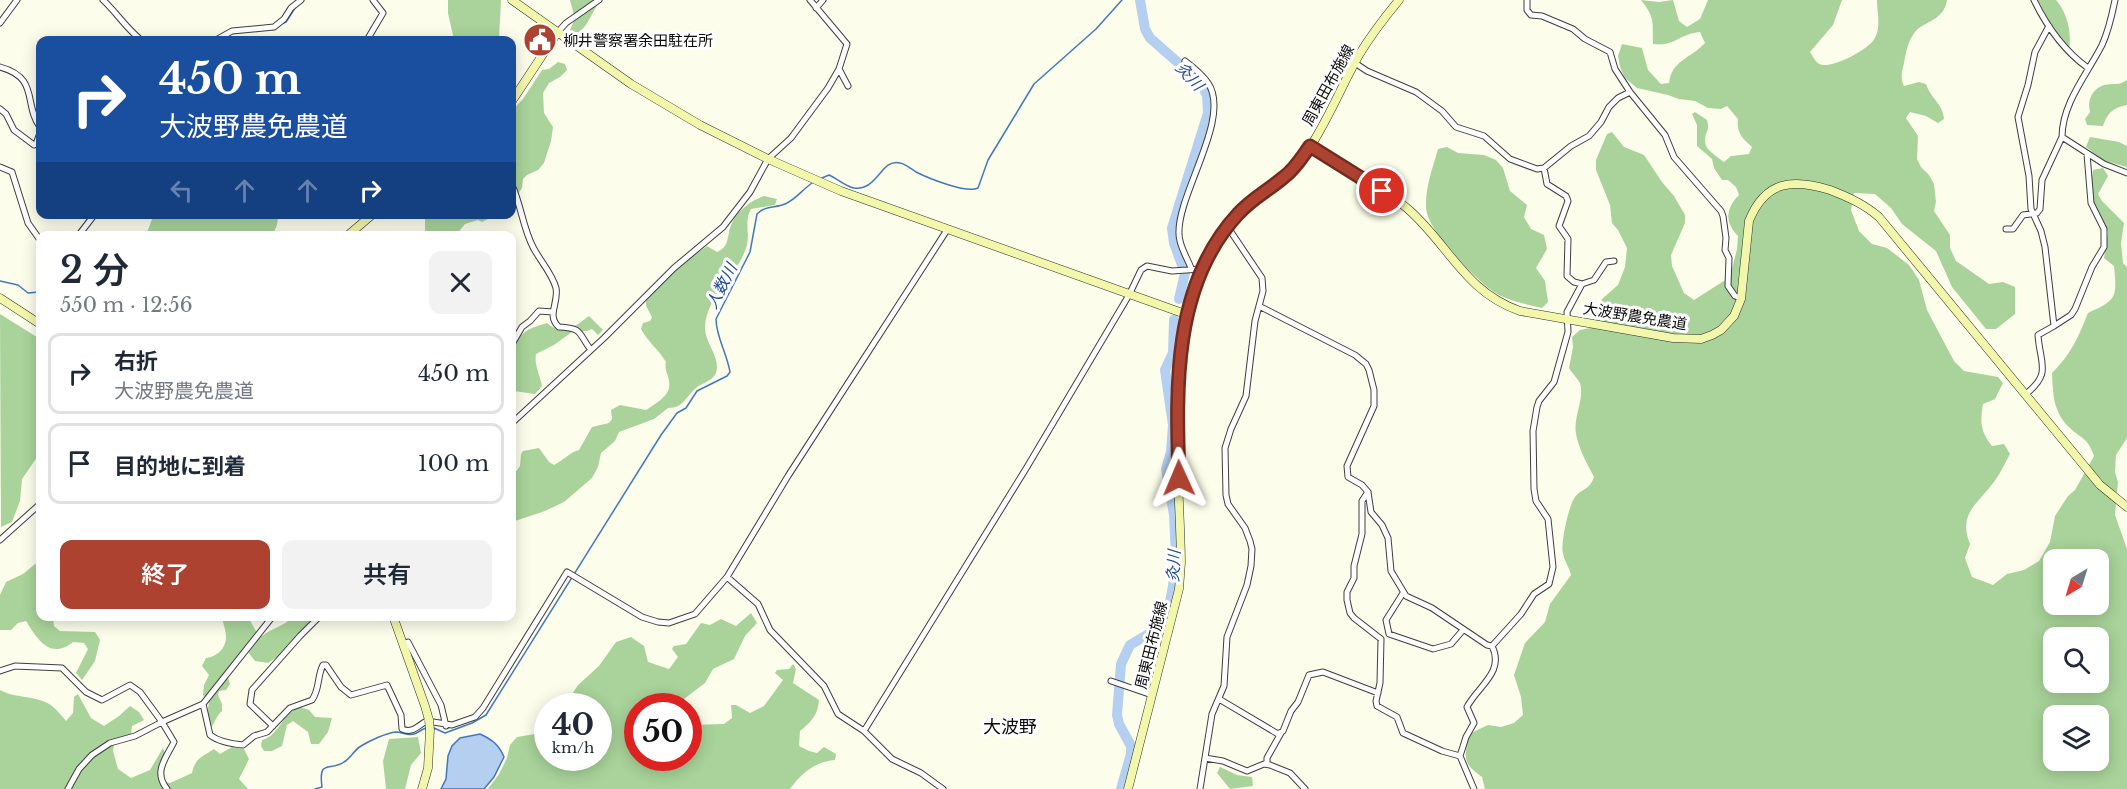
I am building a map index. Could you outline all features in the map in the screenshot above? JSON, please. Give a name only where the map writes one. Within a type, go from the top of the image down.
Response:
[{"type":"street","points":[[0,23],[17,0]]},
{"type":"street","points":[[103,0],[136,36]]},
{"type":"street","points":[[223,36],[232,31],[274,27],[301,0]]},
{"type":"street","points":[[369,36],[383,14],[373,0]]},
{"type":"street","points":[[512,0],[592,58],[660,102],[711,131],[768,159],[841,191],[1188,315]]},
{"type":"street","points":[[516,95],[566,22],[599,0]]},
{"type":"street","points":[[516,419],[591,350],[674,268],[723,226],[750,192],[768,159],[791,138],[828,88],[839,69],[847,44],[810,0]]},
{"type":"street","points":[[816,8],[823,0]]},
{"type":"street","name":"周東田布施線","points":[[1128,789],[1175,608],[1180,577],[1178,379],[1188,315],[1202,269],[1227,226],[1249,203],[1286,176],[1310,146],[1372,35],[1399,0]]},
{"type":"street","points":[[1527,0],[1527,10],[1531,15],[1542,16],[1573,28],[1585,39],[1610,52],[1615,69],[1629,92],[1665,135],[1674,157],[1721,211],[1725,227],[1725,250],[1729,258],[1728,286],[1735,296],[1741,298]]},
{"type":"street","points":[[2034,0],[2049,27],[2068,52],[2088,68]]},
{"type":"street","points":[[2006,229],[2013,229],[2023,215],[2033,214],[2040,209],[2042,180],[2062,137],[2069,105],[2107,33],[2115,0]]},
{"type":"street","points":[[2049,27],[2035,52],[2018,117],[2029,176],[2033,214],[2041,231],[2044,247],[2054,326]]},
{"type":"street","points":[[1185,61],[1209,84],[1214,102],[1207,140],[1179,226],[1179,236],[1190,269]]},
{"type":"street","points":[[1355,63],[1367,71],[1416,93],[1442,111],[1456,128],[1484,136],[1510,159],[1529,167],[1544,168],[1571,146],[1589,136],[1601,122],[1609,107],[1629,92]]},
{"type":"street","points":[[0,68],[11,70],[25,83],[36,120]]},
{"type":"street","points":[[839,69],[848,86]]},
{"type":"street","points":[[0,109],[6,114],[14,130],[34,145],[36,141]]},
{"type":"street","points":[[2062,137],[2114,169],[2127,173]]},
{"type":"street","name":"大波野農免農道","points":[[1310,146],[1407,209],[1428,229],[1469,279],[1503,305],[1673,338],[1701,339],[1712,335],[1728,324],[1734,316],[1741,298],[1747,230],[1753,211],[1759,202],[1773,190],[1791,183],[1813,185],[1859,202],[1879,217],[2100,485],[2127,507]]},
{"type":"street","points":[[2026,394],[2042,378],[2043,367],[2038,335],[2071,315],[2092,267],[2104,247],[2104,229],[2091,204],[2087,154]]},
{"type":"street","points":[[0,167],[12,172],[28,223],[36,234]]},
{"type":"street","points":[[1544,168],[1547,184],[1566,196],[1568,201],[1559,226],[1568,239],[1567,276],[1574,282],[1590,283],[1606,262],[1614,261]]},
{"type":"street","points":[[516,196],[534,248],[554,281],[557,300],[552,316],[556,325],[573,327],[579,331],[591,350]]},
{"type":"street","points":[[82,231],[91,219]]},
{"type":"street","points":[[353,231],[367,219]]},
{"type":"street","points":[[1200,789],[1212,714],[1224,686],[1227,637],[1247,585],[1252,549],[1245,528],[1233,512],[1226,495],[1225,448],[1246,396],[1255,321],[1263,291],[1260,273],[1227,226]]},
{"type":"street","points":[[203,704],[210,735],[220,742],[243,746],[254,736],[267,732],[290,708],[312,700],[318,689],[320,669],[326,665],[341,687],[351,695],[384,685],[389,687],[401,715],[402,729],[406,731],[411,731],[427,721],[446,726],[452,725],[475,717],[483,708],[567,572],[633,613],[658,622],[677,621],[695,614],[727,577],[788,476],[947,230]]},
{"type":"street","points":[[864,731],[1027,467],[1129,295],[1143,267],[1179,271],[1202,269]]},
{"type":"street","points":[[1492,646],[1521,614],[1534,594],[1549,584],[1551,579],[1553,567],[1548,519],[1536,501],[1534,489],[1533,431],[1539,401],[1554,382],[1568,332],[1567,312],[1582,284]]},
{"type":"street","points":[[0,298],[36,321]]},
{"type":"street","points":[[1259,306],[1347,351],[1366,364],[1372,378],[1374,406],[1347,466],[1348,477],[1368,492],[1371,512],[1382,525],[1388,538],[1391,571],[1403,593],[1432,608],[1463,630],[1492,646]]},
{"type":"street","points":[[516,337],[522,327],[539,311],[553,312]]},
{"type":"street","points":[[1368,492],[1362,501],[1362,534],[1354,566],[1354,578],[1349,587],[1347,600],[1350,613],[1354,618],[1381,639],[1377,706],[1397,717],[1403,733],[1442,751],[1461,756]]},
{"type":"street","points":[[0,540],[36,508]]},
{"type":"street","points":[[727,577],[758,604],[770,630],[824,686],[838,714],[864,731],[892,759],[921,773],[943,789]]},
{"type":"street","points":[[1403,593],[1386,620],[1389,634],[1433,649],[1451,644],[1463,630]]},
{"type":"street","points":[[68,789],[79,769],[92,755],[110,743],[135,736],[203,704],[269,621]]},
{"type":"street","points":[[273,726],[250,704],[252,690],[315,621]]},
{"type":"street","points":[[395,621],[429,720],[428,768],[422,789]]},
{"type":"street","points":[[403,644],[408,642],[441,705],[446,726]]},
{"type":"street","points":[[1474,789],[1461,756],[1466,737],[1474,723],[1467,707],[1496,663],[1497,658],[1492,646]]},
{"type":"street","points":[[0,671],[15,666],[62,668],[86,692],[102,700],[130,685],[140,692],[174,742],[160,770],[160,779],[167,789]]},
{"type":"street","points":[[1267,764],[1267,758],[1309,675],[1323,672],[1378,693]]},
{"type":"street","points":[[1112,681],[1152,695]]},
{"type":"street","points":[[1219,699],[1278,734],[1281,733]]},
{"type":"street","points":[[1205,758],[1223,761],[1247,771],[1267,764],[1290,773],[1305,789]]},
{"type":"green space","points":[[448,0],[501,0],[499,36],[453,36],[448,13]]},
{"type":"green space","points":[[570,0],[600,0],[586,25],[576,36],[570,30],[575,19]]},
{"type":"green space","points":[[1641,0],[1659,2],[1673,0],[1679,21],[1687,27],[1700,19],[1708,0],[1842,0],[1833,25],[1810,52],[1817,62],[1829,65],[1850,57],[1873,41],[1878,26],[1877,0],[1947,0],[1942,12],[1913,35],[1902,74],[1904,86],[1919,82],[1926,84],[1941,109],[1944,119],[1938,123],[1926,116],[1910,112],[1906,118],[1918,136],[1917,159],[1934,184],[1936,202],[1934,211],[1950,235],[1950,248],[1956,261],[1989,284],[2003,282],[2015,287],[2015,314],[1996,329],[1986,329],[1952,287],[1936,251],[1902,224],[1891,208],[1875,194],[1854,193],[1851,210],[1859,231],[1872,244],[1887,248],[1909,265],[1919,280],[1927,310],[1954,361],[1964,371],[1998,377],[2003,383],[1995,399],[1983,404],[1981,421],[1985,436],[1992,446],[2004,444],[2010,454],[1996,479],[1968,516],[1966,524],[1970,544],[1965,558],[1972,577],[1993,585],[2007,574],[2024,570],[2039,561],[2043,554],[2043,615],[2109,615],[2109,549],[2046,549],[2050,542],[2055,516],[2068,496],[2075,490],[2094,456],[2086,441],[2069,427],[2060,415],[2055,402],[2052,373],[2073,345],[2088,313],[2105,305],[2115,292],[2114,266],[2104,258],[2108,232],[2090,195],[2093,170],[2103,168],[2108,176],[2098,194],[2124,223],[2121,243],[2123,263],[2127,267],[2127,438],[2116,455],[2115,472],[2118,482],[2115,515],[2127,549],[2127,789],[1485,789],[1482,777],[1468,763],[1466,754],[1469,734],[1488,725],[1501,727],[1514,723],[1523,715],[1521,697],[1514,675],[1525,643],[1545,622],[1550,604],[1571,575],[1562,549],[1566,525],[1575,497],[1590,485],[1594,477],[1581,451],[1576,434],[1581,389],[1580,383],[1569,368],[1573,347],[1572,337],[1580,330],[1590,328],[1602,299],[1618,285],[1625,267],[1627,248],[1612,223],[1610,205],[1596,170],[1596,160],[1607,134],[1612,132],[1624,147],[1644,155],[1685,215],[1685,223],[1671,255],[1672,266],[1684,293],[1694,300],[1730,277],[1737,249],[1738,236],[1730,226],[1728,215],[1731,205],[1739,195],[1736,187],[1728,180],[1722,180],[1714,168],[1712,159],[1697,146],[1697,125],[1692,114],[1695,112],[1707,120],[1705,143],[1724,162],[1731,156],[1749,154],[1752,147],[1741,135],[1738,119],[1727,106],[1721,109],[1708,108],[1695,101],[1637,88],[1625,78],[1618,56],[1622,44],[1642,48],[1648,70],[1661,84],[1669,83],[1678,64],[1705,43],[1700,32],[1686,35],[1667,44],[1653,44],[1652,21]]},
{"type":"green space","points":[[2038,0],[2056,0],[2060,5],[2068,23],[2069,49],[2052,27]]},
{"type":"green space","points":[[558,62],[565,64],[567,70],[549,83],[543,93],[544,113],[553,127],[551,141],[544,163],[538,170],[523,179],[522,188],[516,197],[516,106],[542,70],[549,69]]},
{"type":"green space","points":[[2127,80],[2127,105],[2112,111],[2103,126],[2087,125],[2085,119],[2090,112],[2090,99],[2094,92],[2104,85],[2119,84]]},
{"type":"green space","points":[[2090,137],[2119,142],[2127,146],[2127,167],[2104,161],[2086,147]]},
{"type":"green space","points":[[1447,147],[1458,153],[1484,155],[1496,160],[1503,168],[1510,191],[1527,205],[1524,217],[1531,229],[1544,235],[1547,249],[1536,268],[1545,281],[1548,302],[1542,308],[1511,300],[1494,292],[1464,265],[1434,228],[1426,207],[1427,192],[1438,149]]},
{"type":"green space","points":[[764,196],[777,199],[775,205],[751,209],[748,218],[747,245],[743,256],[717,294],[707,315],[705,333],[717,363],[715,375],[696,388],[678,406],[668,408],[654,419],[619,432],[615,441],[601,453],[598,467],[592,478],[564,502],[516,521],[516,472],[520,466],[523,451],[539,448],[554,465],[579,450],[592,427],[609,423],[612,419],[611,410],[620,405],[646,410],[666,394],[669,378],[665,367],[666,362],[641,329],[643,323],[650,321],[652,317],[646,306],[646,299],[676,268],[707,246],[717,252],[724,248],[735,217],[753,201]]},
{"type":"green space","points":[[152,219],[278,219],[274,231],[148,231]]},
{"type":"green space","points":[[425,219],[488,219],[465,224],[459,231],[425,231]]},
{"type":"green space","points":[[0,314],[36,336],[36,459],[22,479],[20,501],[12,522],[1,527]]},
{"type":"green space","points":[[589,316],[603,330],[598,335],[592,329],[572,332],[536,354],[536,366],[542,386],[535,394],[516,391],[516,342],[521,336],[530,329],[547,323],[558,329],[568,329]]},
{"type":"green space","points":[[36,563],[36,621],[53,621],[54,626],[60,631],[95,632],[100,640],[95,661],[82,680],[76,673],[88,649],[84,643],[73,642],[58,649],[51,648],[40,641],[26,621],[18,623],[11,630],[0,630],[0,595],[6,582],[23,574]]},
{"type":"green space","points":[[751,613],[757,623],[745,636],[734,659],[713,669],[705,683],[692,693],[624,693],[624,771],[702,771],[702,725],[724,724],[732,718],[731,705],[736,705],[750,713],[764,706],[783,680],[775,673],[777,670],[789,669],[793,664],[796,669],[793,683],[819,700],[813,718],[800,731],[799,746],[817,753],[824,747],[836,754],[835,760],[809,769],[790,789],[488,789],[507,758],[510,745],[517,737],[534,734],[534,771],[612,771],[612,693],[573,693],[578,685],[599,666],[616,642],[631,637],[644,646],[648,662],[669,669],[678,657],[672,649],[674,646],[686,644],[701,623],[710,625],[721,619],[736,626]]},
{"type":"green space","points":[[223,621],[250,621],[262,636],[288,621],[311,621],[277,657],[268,663],[255,661],[248,652],[240,653],[226,671],[230,684],[226,690],[219,691],[222,711],[210,728],[207,715],[209,702],[203,695],[204,685],[209,675],[202,666],[206,658],[217,654],[222,649],[226,635]]},
{"type":"green space","points":[[0,690],[46,703],[56,709],[66,721],[73,713],[74,697],[78,694],[91,718],[104,726],[130,706],[139,712],[144,720],[132,726],[131,735],[115,739],[113,751],[118,769],[131,778],[150,770],[163,748],[165,753],[158,770],[159,780],[170,783],[192,773],[197,761],[214,749],[220,754],[232,747],[244,749],[249,759],[239,779],[248,789],[0,789]]},
{"type":"green space","points":[[300,707],[309,710],[315,717],[332,718],[328,732],[319,744],[311,744],[308,732],[293,721],[287,725],[282,746],[272,751],[264,751],[261,746],[262,740],[273,734],[289,714]]},
{"type":"green space","points":[[418,737],[421,753],[411,765],[405,789],[386,789],[383,761],[389,739]]},
{"type":"green space","points":[[1220,767],[1237,775],[1252,777],[1253,786],[1230,789],[1217,773]]},
{"type":"water","points":[[480,734],[495,743],[504,757],[494,777],[484,789],[441,789],[446,779],[448,756],[452,746],[460,738]]},
{"type":"waterway","name":"人数川","points":[[822,178],[829,175],[851,187],[862,188],[869,185],[888,165],[900,163],[947,185],[965,189],[978,188],[988,160],[1034,84],[1096,29],[1122,0]]},
{"type":"waterway","name":"灸川","points":[[1140,0],[1145,29],[1150,38],[1199,81],[1207,95],[1208,113],[1172,228],[1174,243],[1185,273],[1179,299]]},
{"type":"waterway","points":[[281,24],[286,22],[295,8]]},
{"type":"waterway","name":"人数川","points":[[434,728],[445,733],[486,715],[661,435],[677,413],[686,408],[697,391],[727,376],[730,372],[716,319],[750,252],[757,214],[789,202],[812,183]]},
{"type":"waterway","points":[[79,231],[87,220]]},
{"type":"waterway","points":[[0,281],[18,285],[28,293],[36,292]]},
{"type":"waterway","name":"灸川","points":[[1121,789],[1131,754],[1131,746],[1119,724],[1117,715],[1121,664],[1130,645],[1164,625],[1173,586],[1176,555],[1174,515],[1166,469],[1171,452],[1173,425],[1165,370],[1173,353],[1174,320]]},
{"type":"waterway","name":"人数川","points":[[315,789],[322,787],[322,772],[326,767],[344,762],[364,744],[392,733],[411,734],[426,728]]},
{"type":"place","name":"柳井警察署余田駐在所","points":[[540,40]]},
{"type":"district","name":"大波野","points":[[1010,727]]},
{"type":"route","points":[[1179,478],[1178,379],[1188,315],[1193,292],[1202,269],[1227,226],[1249,203],[1286,176],[1310,146],[1382,191]]}]
